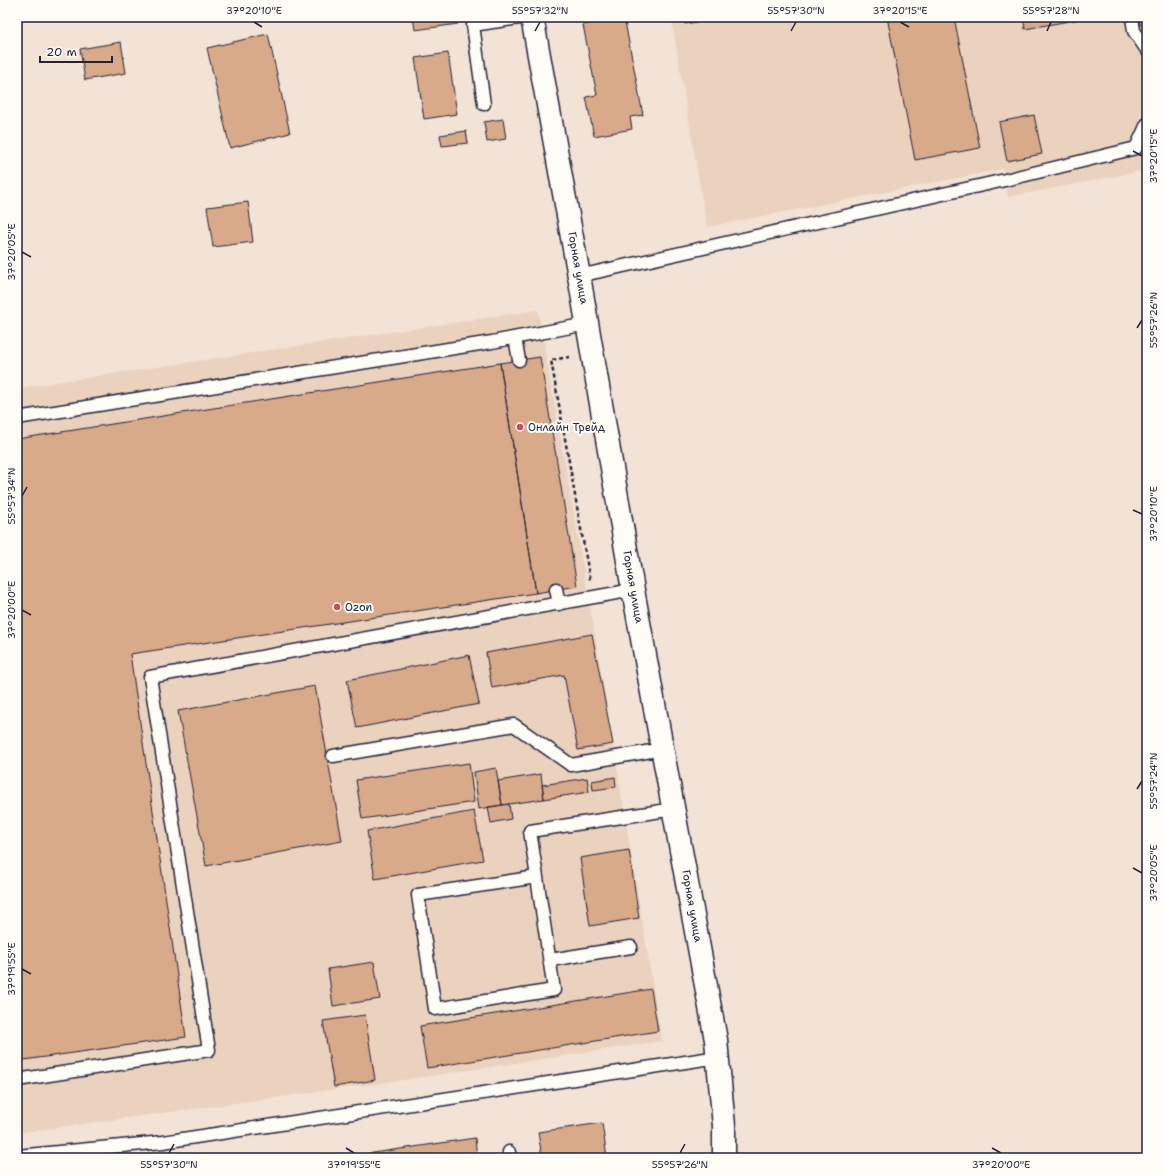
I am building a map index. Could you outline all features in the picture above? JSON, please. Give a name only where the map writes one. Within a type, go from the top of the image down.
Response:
[{"type":"street","name":"Горная улица","points":[[532,17],[580,276],[633,590],[716,1040],[724,1126],[724,1158]]},
{"type":"lane","points":[[484,104],[473,25],[526,17]]},
{"type":"lane","points":[[1132,17],[1134,30],[1147,50]]},
{"type":"lane","points":[[580,276],[1005,180],[1136,148],[1147,124]]},
{"type":"lane","points":[[17,418],[492,342],[587,324]]},
{"type":"lane","points":[[515,338],[519,360]]},
{"type":"lane","points":[[556,589],[559,604]]},
{"type":"lane","points":[[17,1080],[209,1050],[150,677],[633,590]]},
{"type":"lane","points":[[333,756],[514,725],[571,765],[662,749]]},
{"type":"lane","points":[[537,877],[418,895],[435,1009],[554,990],[550,960],[530,831],[674,809]]},
{"type":"lane","points":[[550,960],[631,947]]},
{"type":"lane","points":[[17,1156],[163,1142],[718,1057]]},
{"type":"path","points":[[592,353],[551,360],[593,598]]},
{"type":"shaded area","points":[[671,17],[1147,17],[1147,170],[1008,197],[1003,169],[707,227]]},
{"type":"shaded area","points":[[538,310],[595,635],[662,1041],[403,1080],[17,1133],[17,388]]},
{"type":"building","points":[[413,17],[457,17],[458,24],[415,30]]},
{"type":"building","points":[[624,17],[643,115],[630,117],[632,129],[594,136],[586,97],[597,95],[583,25]]},
{"type":"building","points":[[684,17],[718,17],[718,18],[685,24]]},
{"type":"building","points":[[887,17],[954,17],[980,148],[915,160]]},
{"type":"building","points":[[1023,17],[1080,17],[1080,19],[1025,29]]},
{"type":"building","points":[[268,34],[290,133],[230,148],[207,48]]},
{"type":"building","points":[[121,42],[126,73],[85,80],[80,49]]},
{"type":"building","points":[[448,53],[457,114],[424,119],[415,58]]},
{"type":"building","points":[[1034,115],[1042,154],[1007,161],[999,122]]},
{"type":"building","points":[[503,119],[506,139],[487,142],[484,122]]},
{"type":"building","points":[[466,131],[468,143],[442,146],[440,135]]},
{"type":"building","points":[[248,202],[253,242],[213,247],[207,207]]},
{"type":"building","points":[[540,357],[577,586],[536,593],[500,363]]},
{"type":"building","points":[[500,363],[536,593],[130,654],[186,1037],[17,1061],[17,439]]},
{"type":"building","points":[[592,634],[613,744],[578,750],[564,675],[492,688],[486,653]]},
{"type":"building","points":[[469,655],[479,704],[357,728],[347,680]]},
{"type":"building","points":[[315,686],[342,841],[206,866],[178,711]]},
{"type":"building","points":[[469,763],[474,802],[362,819],[356,780]]},
{"type":"building","points":[[496,768],[502,805],[479,809],[474,772]]},
{"type":"building","points":[[541,774],[544,799],[502,805],[498,781]]},
{"type":"building","points":[[615,777],[616,787],[593,790],[592,781]]},
{"type":"building","points":[[587,778],[589,792],[544,799],[542,785]]},
{"type":"building","points":[[509,804],[511,819],[491,823],[488,807]]},
{"type":"building","points":[[474,811],[483,860],[375,879],[367,831]]},
{"type":"building","points":[[629,850],[639,918],[590,926],[580,858]]},
{"type":"building","points":[[374,962],[380,999],[333,1006],[328,969]]},
{"type":"building","points":[[651,989],[658,1031],[427,1068],[420,1026]]},
{"type":"building","points":[[365,1015],[375,1080],[334,1087],[323,1021]]},
{"type":"building","points":[[602,1123],[607,1158],[542,1158],[538,1132]]},
{"type":"building","points":[[475,1138],[477,1158],[339,1158]]},
{"type":"place","name":"Онлайн Трейд","points":[[520,427]]},
{"type":"place","name":"Ozon","points":[[337,607]]}]
